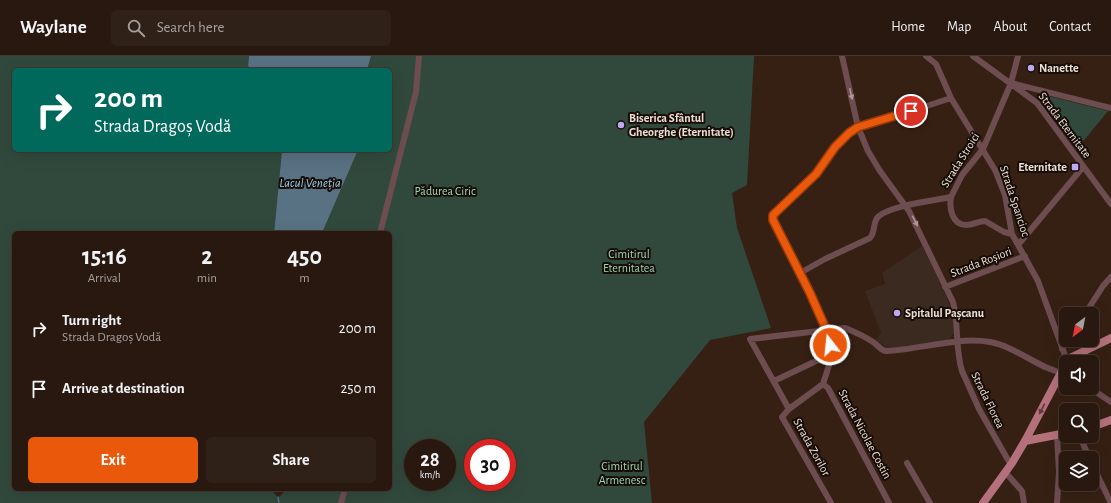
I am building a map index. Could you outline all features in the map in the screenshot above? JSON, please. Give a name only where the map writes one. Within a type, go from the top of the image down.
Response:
[{"type":"main road","points":[[1080,355],[1111,338]]},
{"type":"main road","points":[[983,503],[1012,463],[1059,380]]},
{"type":"main road","points":[[1099,424],[1111,420]]},
{"type":"main road","points":[[1025,441],[1059,434]]},
{"type":"street","points":[[381,231],[416,92],[419,56]]},
{"type":"street","name":"Strada Florea","points":[[842,56],[858,127],[868,151],[905,206],[918,229],[927,252],[953,302],[956,312],[959,362],[969,389],[990,431],[1008,460],[1012,463]]},
{"type":"street","name":"Strada Spancioc","points":[[926,56],[936,64],[951,98],[983,149],[1000,182],[1007,204],[1012,234],[1025,256],[1044,296],[1064,355]]},
{"type":"street","name":"Strada Eternitate","points":[[973,56],[1012,83],[1037,103],[1111,204]]},
{"type":"street","name":"Strada Stroici","points":[[800,273],[825,259],[870,238],[872,236],[875,220],[879,216],[905,206],[951,197],[962,175],[983,149],[1012,83],[1018,56]]},
{"type":"street","points":[[1012,83],[1111,108]]},
{"type":"street","points":[[774,381],[832,353],[826,330],[813,299],[773,220],[773,215],[816,174],[845,137],[858,127],[951,98]]},
{"type":"street","points":[[1018,245],[1083,167]]},
{"type":"street","points":[[951,197],[952,215],[959,223],[966,225],[985,221],[1004,232],[1012,234]]},
{"type":"street","name":"Strada Roșiori","points":[[945,287],[1025,256]]},
{"type":"street","points":[[1090,307],[1103,286],[1111,277]]},
{"type":"street","points":[[826,330],[846,328],[873,342],[882,350],[886,351],[958,342],[989,342],[1059,374]]},
{"type":"street","name":"Strada Zorilor","points":[[826,330],[750,339],[789,409],[782,417],[831,503]]},
{"type":"street","name":"Strada Nicolae Costin","points":[[832,353],[823,384],[828,388],[889,503]]},
{"type":"street","points":[[789,409],[823,384]]},
{"type":"street","points":[[1099,394],[1111,402]]},
{"type":"street","points":[[1056,435],[1059,472],[1057,503]]},
{"type":"street","points":[[907,463],[930,503]]},
{"type":"street","points":[[1005,472],[1022,491],[1024,503]]},
{"type":"street","points":[[1099,480],[1109,502]]},
{"type":"street","points":[[341,503],[344,491]]},
{"type":"shaded area","points":[[922,246],[946,295],[952,313],[954,333],[945,343],[889,349],[876,340],[881,333],[865,291],[885,284],[882,273]]},
{"type":"green space","points":[[0,56],[249,56],[248,66],[250,68],[12,68],[12,152],[282,152],[274,231],[12,231],[12,491],[273,491],[278,498],[285,491],[392,491],[392,231],[323,231],[357,152],[392,152],[392,68],[368,68],[371,56],[754,56],[747,185],[732,193],[737,228],[771,328],[710,340],[644,422],[652,503],[0,503]]},
{"type":"green space","points":[[1044,95],[1108,111],[1076,150],[1040,100]]},
{"type":"water","points":[[249,56],[371,56],[368,68],[250,68],[248,66]]},
{"type":"water","name":"Lacul Veneția","points":[[282,152],[357,152],[323,231],[274,231]]},
{"type":"waterway","points":[[278,497],[279,503]]},
{"type":"place","name":"Nanette","points":[[1031,68]]},
{"type":"place","name":"Biserica Sfântul Gheorghe (Eternitate)","points":[[621,125]]},
{"type":"place","name":"Eternitate","points":[[1075,167]]},
{"type":"place","name":"Spitalul Pașcanu","points":[[897,313]]},
{"type":"route","points":[[830,345],[818,310],[773,220],[773,215],[816,174],[835,147],[849,133],[858,127],[911,111]]},
{"type":"park label","name":"Pădurea Ciric","points":[[445,191]]},
{"type":"park label","name":"Cimitirul Eternitatea","points":[[629,261]]},
{"type":"park label","name":"Cimitirul Armenesc","points":[[622,473]]}]
